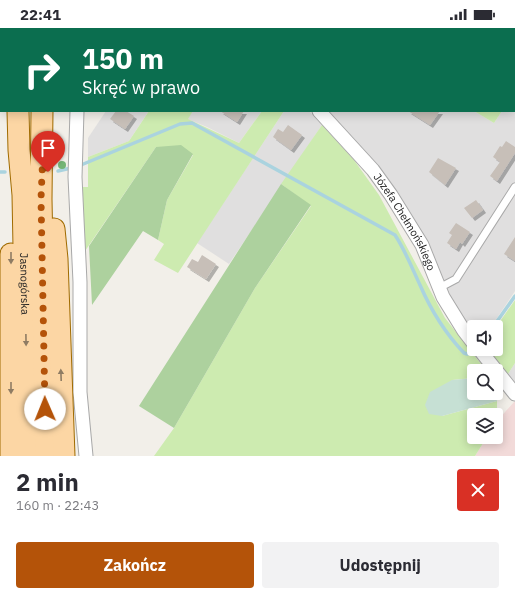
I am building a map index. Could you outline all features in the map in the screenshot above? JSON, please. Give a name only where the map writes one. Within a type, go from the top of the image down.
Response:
[{"type":"main road","name":"Jasnogórska","points":[[18,112],[19,150],[24,203],[28,456]]},
{"type":"main road","name":"Jasnogórska","points":[[42,112],[43,150],[41,199],[46,456]]},
{"type":"main road","points":[[11,456],[12,194],[19,150]]},
{"type":"main road","points":[[43,150],[50,184],[57,259],[64,456]]},
{"type":"street","points":[[77,112],[75,177],[80,282],[80,392],[86,456]]},
{"type":"street","name":"Józefa Chełmońskiego","points":[[320,112],[373,170],[391,195],[422,245],[439,288],[452,313],[467,334]]},
{"type":"street","points":[[484,356],[515,394]]},
{"type":"lane","points":[[439,288],[456,279],[515,187]]},
{"type":"shaded area","points":[[105,112],[148,112],[129,141],[88,157],[88,138]]},
{"type":"shaded area","points":[[192,112],[261,112],[239,143],[187,119]]},
{"type":"shaded area","points":[[283,112],[310,112],[322,125],[229,264],[197,243]]},
{"type":"shaded area","points":[[328,112],[476,112],[494,123],[501,112],[515,112],[515,291],[496,320],[467,320],[467,325],[456,312],[433,255]]},
{"type":"shaded area","points":[[515,363],[515,384],[508,374]]},
{"type":"shaded area","points":[[515,401],[515,456],[475,456],[483,444],[503,444],[503,414]]},
{"type":"green space","points":[[148,112],[192,112],[188,119],[239,143],[261,112],[283,112],[178,273],[154,260],[164,244],[158,240],[167,200],[193,155],[156,147],[83,254],[80,187],[88,187],[88,157],[129,141]]},
{"type":"green space","points":[[476,112],[501,112],[494,123]]},
{"type":"green space","points":[[322,125],[354,160],[379,195],[445,318],[467,346],[467,356],[475,356],[481,364],[467,364],[467,379],[452,380],[442,416],[467,409],[467,444],[483,444],[475,456],[154,456],[174,428],[255,288],[311,206],[281,184]]},
{"type":"green space","points":[[181,145],[193,154],[167,200],[158,240],[143,231],[92,305],[89,246],[156,147]]},
{"type":"green space","points":[[281,184],[311,205],[255,288],[174,428],[139,406]]},
{"type":"green space","points":[[515,300],[515,363],[508,374],[503,368],[503,364],[500,364],[493,356],[503,356],[503,320],[501,320]]},
{"type":"green space","points":[[467,379],[467,400],[497,401],[442,416],[429,414],[425,405],[430,392],[452,380]]},
{"type":"green space","points":[[497,401],[497,408],[471,408]]},
{"type":"building","points":[[115,112],[128,112],[134,116],[125,129],[110,119]]},
{"type":"building","points":[[222,112],[243,112],[237,122]]},
{"type":"building","points":[[410,112],[439,112],[430,125]]},
{"type":"building","points":[[288,125],[302,135],[291,150],[273,137],[278,129],[283,132]]},
{"type":"building","points":[[506,141],[515,147],[515,153],[497,181],[490,176],[500,162],[493,157],[500,146],[502,147]]},
{"type":"building","points":[[438,158],[456,168],[445,185],[429,172]]},
{"type":"building","points":[[476,200],[483,210],[472,218],[464,208]]},
{"type":"building","points":[[456,223],[470,232],[462,244],[460,242],[456,249],[447,243],[452,235],[449,233]]},
{"type":"building","points":[[515,237],[515,261],[504,254]]},
{"type":"building","points":[[202,255],[216,264],[206,279],[187,267],[192,259],[198,262]]},
{"type":"waterway","points":[[81,165],[180,124],[192,123],[395,235],[424,294],[439,320],[451,338],[464,353],[467,354]]},
{"type":"waterway","points":[[58,171],[71,168]]},
{"type":"waterway","points":[[0,172],[5,172]]},
{"type":"waterway","points":[[498,320],[515,296]]},
{"type":"route","points":[[45,409],[41,199],[43,150],[48,172]]}]
